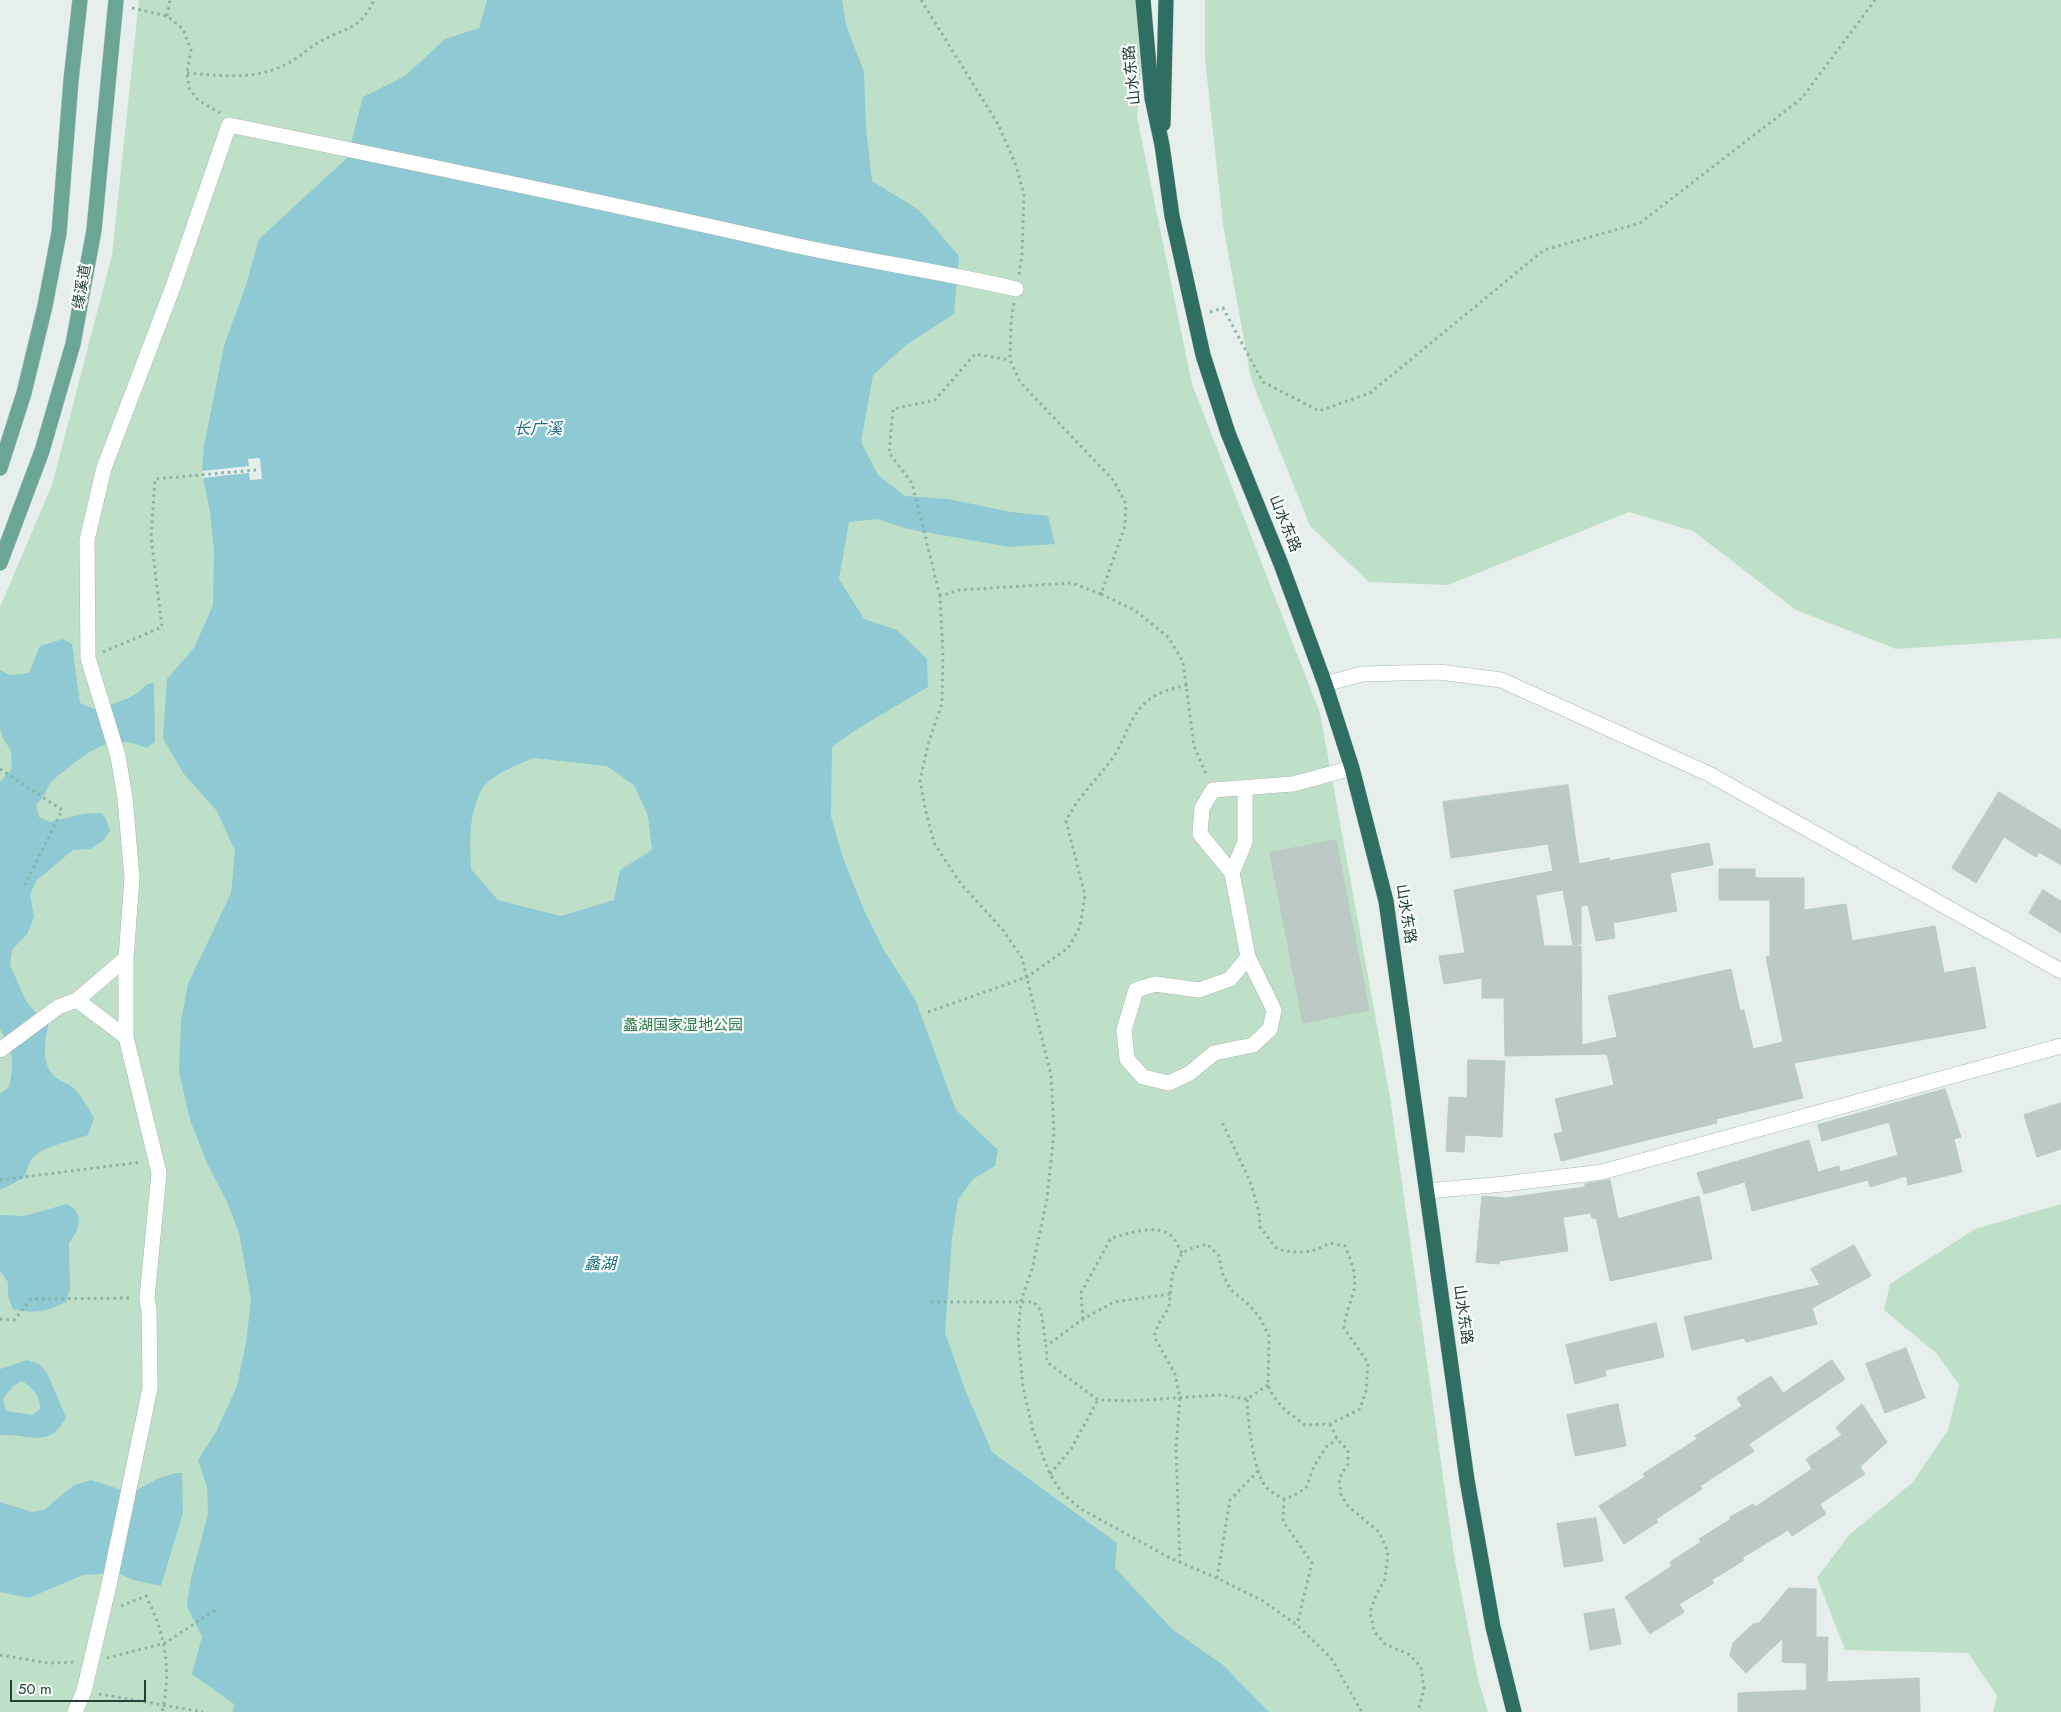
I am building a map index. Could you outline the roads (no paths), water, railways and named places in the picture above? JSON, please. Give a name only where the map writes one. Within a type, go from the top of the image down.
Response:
[{"type":"highway","name":"山水东路","points":[[1143,0],[1152,98],[1162,146],[1172,216],[1203,355],[1228,433],[1281,564],[1325,684],[1352,768],[1386,900],[1467,1480],[1493,1627],[1514,1712]]},
{"type":"highway","name":"山水东路","points":[[1162,146],[1166,0]]},
{"type":"main road","points":[[0,468],[24,393],[45,306],[58,233],[80,0]]},
{"type":"main road","name":"缘溪道","points":[[0,563],[9,544],[42,451],[73,344],[94,230],[115,2]]},
{"type":"street","points":[[75,1712],[84,1691],[109,1585],[150,1388],[149,1311],[147,1298],[159,1173],[126,1037],[126,958],[132,878],[125,798],[118,756],[88,658],[87,540],[104,468],[174,287],[229,125],[759,237],[1016,289]]},
{"type":"street","points":[[1325,684],[1362,674],[1429,672],[1502,680],[1709,774],[2061,971]]},
{"type":"street","points":[[1248,957],[1230,979],[1199,990],[1155,984],[1136,990],[1124,1030],[1127,1059],[1143,1077],[1169,1083],[1190,1073],[1214,1054],[1253,1045],[1270,1028],[1274,1010],[1248,957],[1232,873],[1200,834],[1202,808],[1213,790],[1293,784],[1352,768]]},
{"type":"street","points":[[1232,873],[1245,842],[1245,788]]},
{"type":"street","points":[[0,1050],[58,1007],[77,1000],[126,958]]},
{"type":"street","points":[[77,1000],[126,1037]]},
{"type":"street","points":[[1427,1192],[1602,1172],[2061,1046]]},
{"type":"water","points":[[487,0],[842,0],[846,25],[864,72],[866,128],[872,181],[919,210],[959,256],[954,314],[906,345],[873,375],[861,442],[878,475],[905,496],[948,499],[1011,512],[1048,516],[1055,544],[1010,547],[908,529],[877,519],[849,522],[839,579],[864,619],[897,630],[927,659],[928,687],[857,729],[832,747],[831,816],[843,858],[864,910],[885,952],[915,999],[956,1110],[998,1150],[995,1166],[973,1179],[958,1200],[952,1238],[945,1333],[966,1392],[992,1452],[1117,1543],[1115,1568],[1173,1630],[1223,1665],[1269,1712],[233,1712],[234,1704],[192,1674],[202,1637],[187,1606],[191,1578],[208,1514],[207,1487],[198,1460],[216,1432],[237,1386],[246,1343],[251,1299],[239,1233],[227,1202],[207,1163],[190,1120],[179,1072],[181,1021],[188,984],[231,893],[235,851],[217,811],[183,773],[163,738],[167,679],[194,648],[213,605],[214,551],[210,512],[202,471],[204,446],[224,346],[246,285],[259,239],[347,158],[363,97],[405,76],[445,39],[479,28]],"holes":[[[534,758],[607,766],[634,785],[648,816],[652,850],[620,870],[614,900],[561,916],[498,900],[471,869],[470,838],[472,818],[477,799],[486,784],[506,770]]]},
{"type":"water","points":[[63,639],[72,644],[80,703],[94,709],[125,700],[148,684],[154,683],[155,742],[146,748],[125,742],[115,742],[96,749],[78,760],[53,780],[36,805],[39,817],[50,822],[83,814],[101,813],[106,818],[110,831],[103,841],[90,849],[73,850],[37,880],[30,894],[34,917],[27,934],[12,950],[10,965],[26,1001],[36,1013],[50,1018],[45,1048],[46,1063],[49,1070],[54,1076],[71,1086],[78,1093],[94,1118],[88,1135],[58,1144],[37,1154],[29,1163],[24,1178],[0,1190],[0,1094],[9,1087],[12,1057],[0,1029],[0,782],[12,769],[11,751],[0,729],[0,670],[10,675],[29,673],[40,646]]},
{"type":"water","points":[[67,1204],[75,1209],[79,1218],[77,1231],[69,1243],[70,1289],[66,1302],[40,1311],[13,1309],[8,1296],[8,1282],[0,1271],[0,1215],[24,1216]]},
{"type":"water","points":[[27,1360],[39,1364],[47,1373],[66,1417],[60,1427],[53,1433],[38,1438],[0,1435],[0,1369]],"holes":[[[22,1381],[37,1396],[40,1409],[33,1415],[6,1411],[3,1398],[13,1386]]]},
{"type":"water","points":[[182,1473],[183,1513],[161,1586],[133,1580],[118,1573],[83,1575],[29,1598],[0,1592],[0,1502],[32,1512],[44,1510],[74,1485],[91,1480],[131,1493],[159,1478]]},
{"type":"water label","name":"长广溪","points":[[538,430]]},
{"type":"water label","name":"蠡湖","points":[[600,1265]]},
{"type":"park label","name":"蠡湖国家湿地公园","points":[[683,1026]]}]
